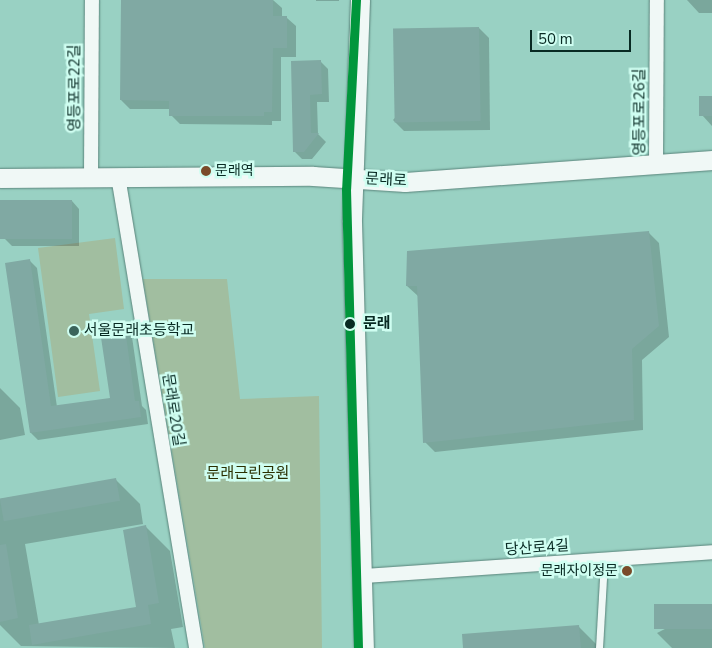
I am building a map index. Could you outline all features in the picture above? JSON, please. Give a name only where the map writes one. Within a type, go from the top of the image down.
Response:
[{"type":"street","name":"영등포로22길","points":[[91,177],[92,0]]},
{"type":"street","points":[[360,0],[352,178],[364,576],[364,648]]},
{"type":"street","name":"영등포로26길","points":[[656,0],[656,164]]},
{"type":"street","name":"문래로","points":[[0,178],[118,176],[352,178],[405,182],[712,160]]},
{"type":"street","name":"문래로20길","points":[[118,176],[196,648]]},
{"type":"street","name":"당산로4길","points":[[364,576],[712,552]]},
{"type":"lane","points":[[599,648],[604,560]]},
{"type":"green space","points":[[115,238],[124,309],[89,314],[100,391],[58,397],[38,248]]},
{"type":"green space","name":"문래근린공원","points":[[143,279],[227,279],[240,399],[319,396],[322,648],[205,648]]},
{"type":"building","points":[[121,0],[273,0],[273,16],[287,16],[287,48],[273,48],[272,112],[264,112],[264,116],[169,116],[169,101],[120,100]]},
{"type":"building","points":[[479,27],[481,121],[395,122],[393,29]]},
{"type":"building","points":[[321,60],[322,94],[310,95],[311,133],[319,133],[304,152],[293,152],[291,61]]},
{"type":"building","points":[[699,96],[712,96],[712,116],[699,116]]},
{"type":"building","points":[[0,200],[72,200],[72,239],[0,239]]},
{"type":"building","points":[[649,231],[659,326],[632,349],[634,420],[423,443],[417,286],[406,286],[407,251]]},
{"type":"building","points":[[30,259],[51,406],[110,398],[99,324],[124,321],[135,401],[139,401],[141,417],[30,433],[5,263]]},
{"type":"building","points":[[116,478],[120,501],[4,521],[0,498]]},
{"type":"building","points":[[146,525],[159,603],[148,605],[151,624],[32,645],[29,625],[136,607],[123,530]]},
{"type":"building","points":[[6,544],[18,618],[0,622],[0,545]]},
{"type":"building","points":[[654,604],[712,604],[712,629],[654,629]]},
{"type":"building","points":[[579,625],[581,648],[463,648],[462,634]]},
{"type":"transit line","points":[[356,0],[346,189],[358,648]]},
{"type":"place","name":"문래역","points":[[206,171]]},
{"type":"place","name":"문래","points":[[350,324]]},
{"type":"place","name":"서울문래초등학교","points":[[74,331]]},
{"type":"place","name":"문래자이정문","points":[[627,571]]}]
